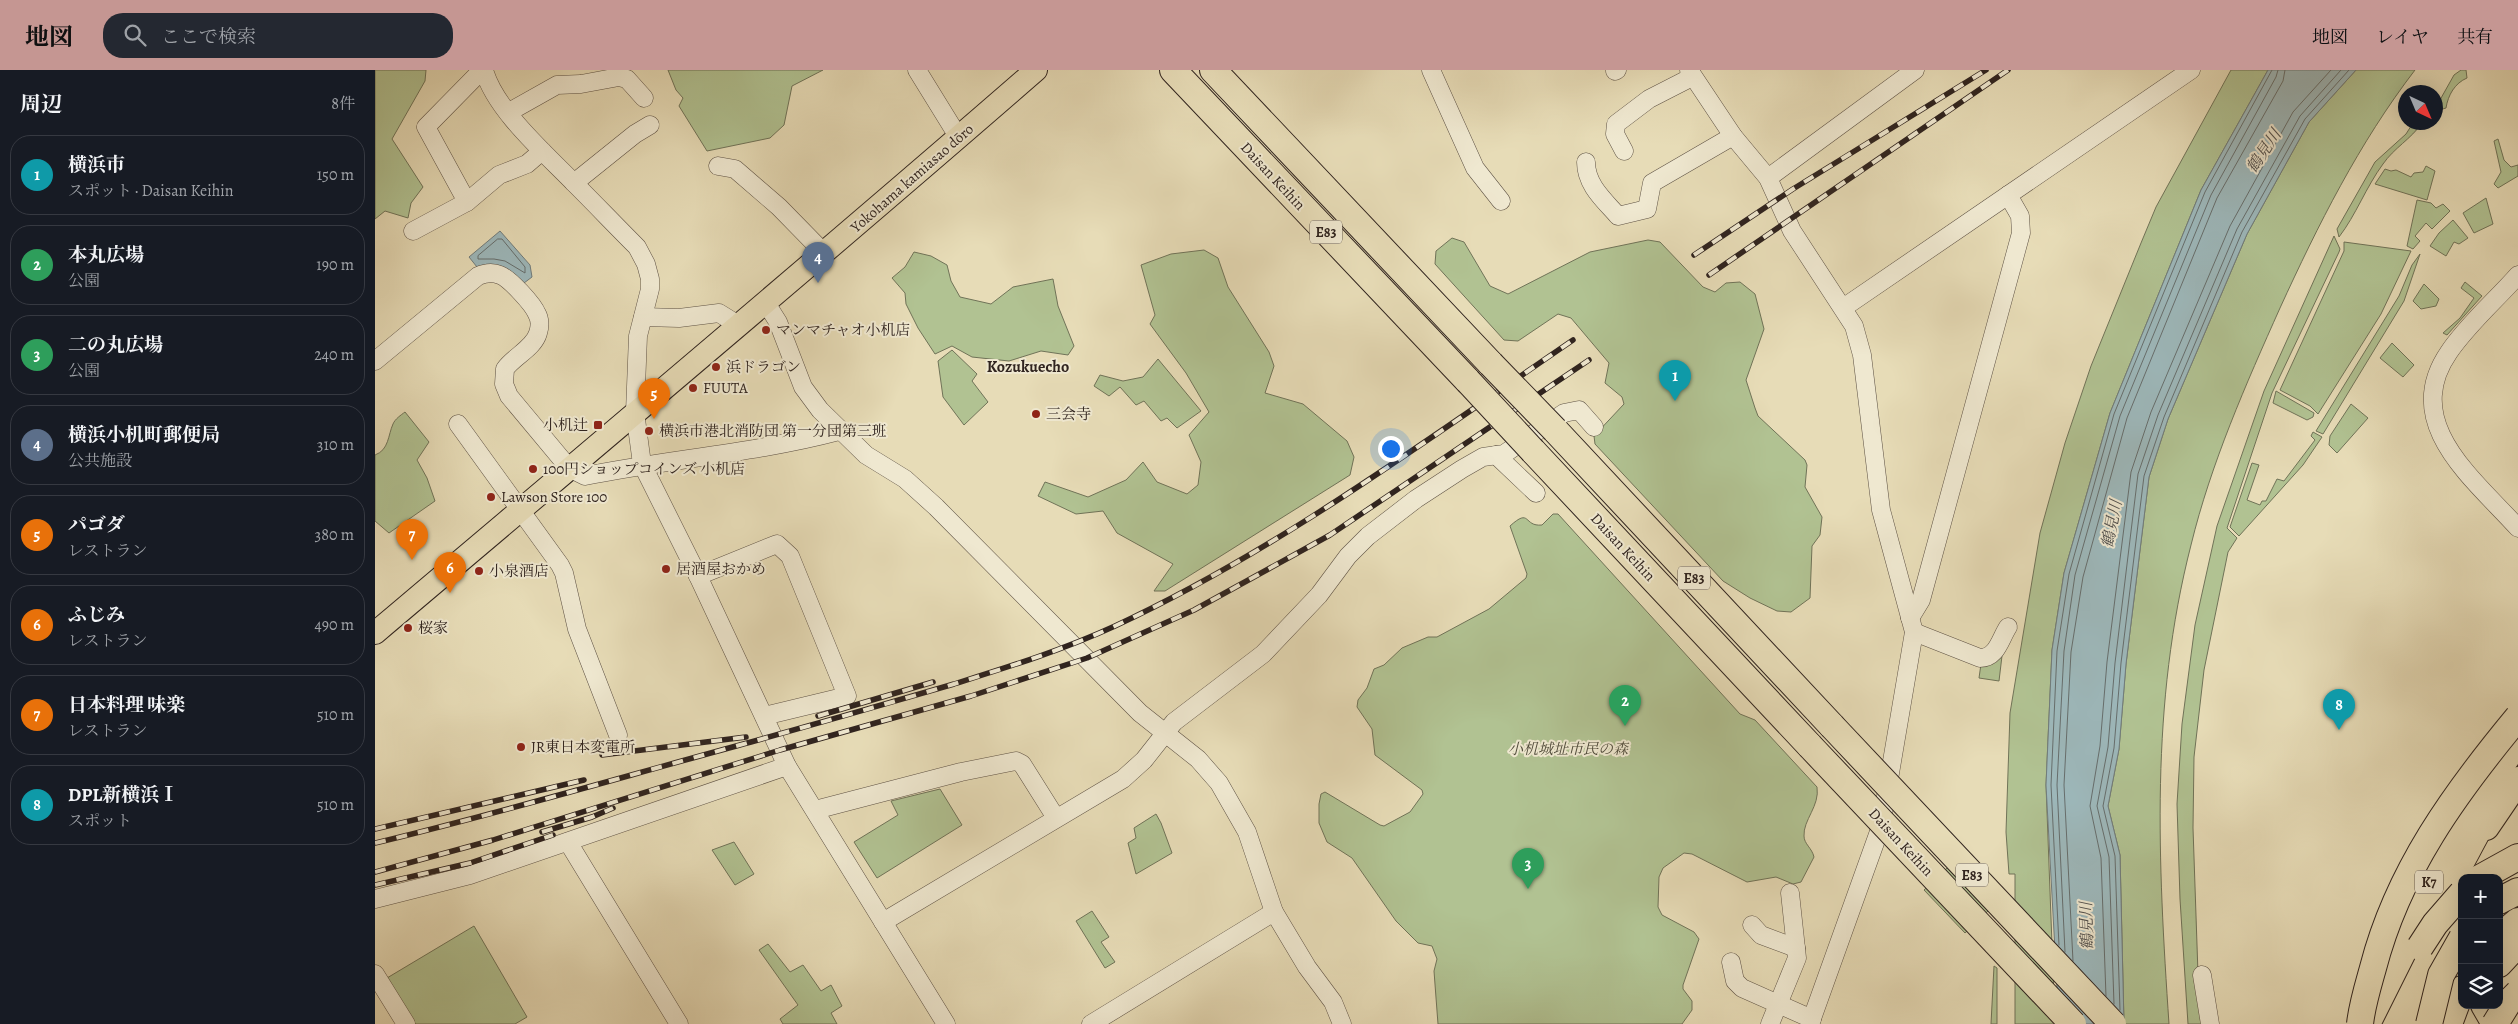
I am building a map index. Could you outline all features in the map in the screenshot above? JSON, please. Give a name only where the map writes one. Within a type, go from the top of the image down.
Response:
[{"type":"highway","name":"Daisan Keihin","points":[[1213,70],[1555,430],[2113,1024]]},
{"type":"highway","name":"Daisan Keihin","points":[[1179,76],[2073,1024]]},
{"type":"highway","points":[[2361,1024],[2381,935],[2411,868],[2455,797],[2518,717]]},
{"type":"highway","points":[[2354,1024],[2385,952],[2426,875],[2451,834],[2518,742]]},
{"type":"highway","name":"K7","points":[[2361,1024],[2391,954],[2431,877],[2482,799],[2518,753]]},
{"type":"highway","name":"K7","points":[[2367,1024],[2401,951],[2430,901],[2490,808],[2518,770]]},
{"type":"highway","points":[[2458,946],[2454,931],[2453,914],[2459,882],[2478,840],[2518,780]]},
{"type":"highway","points":[[2381,1024],[2411,956],[2490,808]]},
{"type":"highway","points":[[2487,874],[2518,857]]},
{"type":"highway","points":[[2503,898],[2518,891]]},
{"type":"highway","points":[[2386,1024],[2406,973],[2420,947],[2435,924],[2458,898]]},
{"type":"highway","points":[[2503,934],[2518,921]]},
{"type":"highway","points":[[2503,960],[2518,944]]},
{"type":"highway","points":[[2429,1024],[2441,975],[2458,945]]},
{"type":"highway","points":[[2486,1009],[2495,1024],[2508,1003],[2518,993]]},
{"type":"highway","points":[[2449,1024],[2458,1000]]},
{"type":"highway","points":[[2467,1024],[2473,1009]]},
{"type":"main road","name":"Yokohama kamiasao dōro","points":[[375,633],[635,412],[740,326],[1036,70]]},
{"type":"street","points":[[467,202],[426,127],[483,70],[488,84],[509,112],[543,152],[637,248],[646,264],[650,279],[650,289],[638,336],[635,412],[642,464],[698,576],[787,766],[946,1024]]},
{"type":"street","points":[[917,70],[959,138]]},
{"type":"street","points":[[1431,70],[1475,168],[1501,201]]},
{"type":"street","points":[[1768,178],[1915,70]]},
{"type":"street","points":[[1843,308],[2191,70]]},
{"type":"street","points":[[1624,151],[1615,134],[1616,124],[1649,99],[1691,74],[1733,136],[1768,178],[1792,231],[1843,308],[1858,335],[1881,510],[1912,625],[1980,658],[1988,658],[1994,653],[2008,627]]},
{"type":"street","points":[[509,112],[557,85],[564,77],[619,77],[627,80],[644,98]]},
{"type":"street","points":[[574,183],[635,134],[650,126]]},
{"type":"street","points":[[1586,162],[1586,173],[1596,192],[1618,216],[1647,209],[1651,183],[1733,136]]},
{"type":"street","points":[[413,231],[467,202],[499,174],[510,168],[527,164],[543,152]]},
{"type":"street","points":[[718,166],[735,169],[779,207],[825,253]]},
{"type":"street","points":[[1731,962],[1735,981],[1742,988],[1811,1021],[1881,826],[1912,625],[1921,600],[2021,233],[2020,216],[2008,195]]},
{"type":"street","points":[[375,361],[478,276],[484,273],[501,275],[510,281],[537,314],[539,321],[538,336],[534,342],[505,370],[506,390],[569,468],[585,476],[642,464],[797,442],[839,431]]},
{"type":"street","points":[[2518,275],[2450,350],[2440,367],[2433,389],[2433,410],[2437,429],[2446,446],[2518,528]]},
{"type":"street","points":[[766,303],[778,322],[803,387],[839,431],[866,455],[905,479],[930,502],[1140,713],[1198,759],[1219,783],[1247,832],[1274,912],[1307,967],[1333,1002],[1342,1024]]},
{"type":"street","points":[[643,317],[679,318],[719,313],[740,326]]},
{"type":"street","points":[[883,922],[1123,779],[1144,760],[1174,722],[1263,654],[1319,595],[1330,578],[1368,536],[1424,493],[1483,457],[1504,454],[1565,413],[1579,410],[1594,427]]},
{"type":"street","points":[[458,424],[564,573],[577,629],[618,735]]},
{"type":"street","points":[[1496,455],[1537,493]]},
{"type":"street","points":[[698,576],[777,544],[790,556],[847,696],[764,716]]},
{"type":"street","points":[[815,810],[961,772],[1016,761],[1022,764],[1056,818]]},
{"type":"street","points":[[375,899],[470,875],[787,766]]},
{"type":"street","points":[[568,842],[679,1024]]},
{"type":"street","points":[[1770,1024],[1797,958],[1790,893]]},
{"type":"street","points":[[1091,1024],[1274,912]]},
{"type":"street","points":[[1752,925],[1761,935],[1796,948]]},
{"type":"street","points":[[375,974],[406,1024]]},
{"type":"street","points":[[2202,975],[2211,1024]]},
{"type":"green space","points":[[375,70],[426,70],[425,81],[392,139],[423,187],[411,203],[408,218],[385,211],[375,219]]},
{"type":"green space","points":[[668,70],[823,70],[792,86],[784,125],[770,138],[707,151],[679,106],[683,98],[676,90]]},
{"type":"green space","points":[[2231,70],[2268,70],[2201,190],[2110,413],[2064,573],[2052,650],[2046,785],[2055,1024],[2015,1024],[2015,874],[2009,874],[2006,832],[2010,713],[2040,533],[2065,443],[2091,366],[2141,243],[2156,207]]},
{"type":"green space","points":[[2356,70],[2415,70],[2404,85],[2398,85],[2398,94],[2376,126],[2341,185],[2309,246],[2242,395],[2219,454],[2199,514],[2178,605],[2169,664],[2163,724],[2160,843],[2169,1024],[2124,1024],[2120,855],[2108,806],[2119,749],[2126,664],[2149,477],[2168,419],[2247,234],[2309,122]]},
{"type":"green space","points":[[2461,70],[2466,70],[2467,78],[2453,90],[2446,108],[2443,109],[2443,95],[2454,75]]},
{"type":"green space","points":[[2409,130],[2416,130],[2383,164],[2351,220],[2339,237],[2337,229],[2375,162]]},
{"type":"green space","points":[[2498,139],[2504,160],[2511,167],[2518,165],[2518,176],[2498,188],[2494,184],[2501,172],[2494,141]]},
{"type":"green space","points":[[2426,166],[2435,171],[2427,200],[2375,184],[2385,169],[2396,170],[2411,177],[2414,173],[2423,172]]},
{"type":"green space","points":[[2486,198],[2493,224],[2474,233],[2463,213]]},
{"type":"green space","points":[[2417,200],[2431,203],[2436,208],[2443,204],[2450,211],[2432,229],[2426,223],[2415,236],[2420,241],[2413,249],[2407,246]]},
{"type":"green space","points":[[2453,220],[2468,238],[2459,244],[2454,242],[2446,256],[2430,246],[2439,233]]},
{"type":"green space","points":[[2334,236],[2340,249],[2339,252],[2272,393],[2227,528],[2237,538],[2228,552],[2204,670],[2194,757],[2193,828],[2198,974],[2206,1024],[2188,1024],[2180,899],[2177,804],[2182,724],[2195,625],[2217,526],[2264,391]]},
{"type":"green space","points":[[1452,238],[1464,242],[1490,286],[1508,294],[1590,252],[1648,240],[1660,242],[1703,287],[1715,292],[1726,283],[1740,282],[1755,294],[1764,329],[1746,380],[1758,416],[1805,460],[1807,465],[1805,487],[1822,517],[1820,535],[1812,546],[1810,598],[1791,612],[1777,611],[1750,598],[1723,581],[1595,444],[1594,436],[1624,404],[1622,397],[1605,383],[1609,363],[1571,318],[1558,314],[1518,341],[1504,340],[1435,264],[1436,251]]},
{"type":"green space","points":[[2344,242],[2411,251],[2381,314],[2318,414],[2310,406],[2280,390],[2344,251]]},
{"type":"green space","points":[[1204,250],[1218,258],[1228,287],[1269,352],[1274,366],[1265,393],[1303,404],[1347,441],[1354,457],[1350,475],[1165,591],[1154,591],[1173,564],[1117,533],[1103,511],[1076,514],[1038,496],[1045,482],[1088,497],[1126,480],[1143,462],[1157,482],[1187,494],[1198,485],[1201,462],[1189,435],[1209,412],[1186,373],[1150,324],[1155,315],[1141,265],[1171,254]]},
{"type":"green space","points":[[914,252],[931,256],[947,265],[951,281],[960,297],[991,304],[1013,287],[1053,279],[1058,306],[1074,346],[1068,355],[1041,351],[1009,361],[972,357],[952,346],[935,354],[918,328],[906,304],[905,293],[892,278],[905,267]]},
{"type":"green space","points":[[2420,254],[2404,301],[2323,434],[2316,431],[2399,296],[2412,265]]},
{"type":"green space","points":[[2465,282],[2482,296],[2447,335],[2443,333],[2460,318],[2474,298],[2461,288]]},
{"type":"green space","points":[[2424,284],[2439,299],[2436,306],[2421,309],[2413,301]]},
{"type":"green space","points":[[2392,343],[2414,365],[2403,377],[2380,358]]},
{"type":"green space","points":[[952,350],[977,374],[972,381],[988,402],[964,425],[943,397],[938,361]]},
{"type":"green space","points":[[1158,359],[1201,411],[1177,428],[1167,418],[1161,421],[1144,401],[1136,405],[1120,387],[1109,396],[1094,386],[1100,375],[1123,381],[1143,377]]},
{"type":"green space","points":[[2276,391],[2314,413],[2313,417],[2307,420],[2273,403]]},
{"type":"green space","points":[[2351,404],[2368,418],[2337,453],[2329,445],[2330,436]]},
{"type":"green space","points":[[405,412],[429,442],[417,460],[427,478],[435,501],[389,533],[375,521],[375,455],[380,453],[386,446],[394,422]]},
{"type":"green space","points":[[2313,432],[2322,437],[2303,465],[2239,536],[2230,527],[2252,463],[2259,465],[2247,500],[2260,505],[2262,501],[2266,501],[2277,479],[2284,481],[2315,440],[2311,436]]},
{"type":"green space","name":"小机城址市民の森","points":[[1553,514],[1558,514],[1740,714],[1755,720],[1817,787],[1814,807],[1804,830],[1805,841],[1814,857],[1801,882],[1793,884],[1776,877],[1747,882],[1692,854],[1684,853],[1663,868],[1659,877],[1658,907],[1662,915],[1694,932],[1699,939],[1683,985],[1683,989],[1692,1001],[1692,1010],[1682,1024],[1438,1024],[1434,971],[1437,959],[1432,946],[1418,943],[1396,921],[1352,858],[1327,842],[1319,823],[1319,804],[1321,794],[1325,792],[1384,826],[1410,812],[1423,794],[1422,790],[1375,755],[1372,729],[1357,707],[1358,700],[1367,688],[1374,669],[1384,665],[1402,648],[1428,637],[1437,637],[1489,609],[1526,578],[1527,574],[1510,526],[1521,518],[1527,519],[1536,525],[1542,525]]},
{"type":"green space","points":[[2004,639],[1999,681],[1979,678],[1981,664]]},
{"type":"green space","points":[[940,789],[962,825],[877,878],[854,842],[898,815],[891,801]]},
{"type":"green space","points":[[1156,814],[1172,853],[1136,874],[1128,843],[1136,838],[1134,828]]},
{"type":"green space","points":[[734,842],[754,874],[735,885],[712,850]]},
{"type":"green space","points":[[1947,868],[1988,911],[1965,933],[1924,890]]},
{"type":"green space","points":[[1092,911],[1109,937],[1101,942],[1115,962],[1105,968],[1076,921]]},
{"type":"green space","points":[[474,926],[527,1017],[515,1024],[415,1024],[387,978]]},
{"type":"green space","points":[[768,944],[790,972],[803,965],[821,991],[831,985],[842,1006],[831,1013],[837,1024],[783,1024],[780,1019],[798,1005],[759,950]]},
{"type":"green space","points":[[1994,966],[1997,968],[1997,1024],[1991,1024]]},
{"type":"water","name":"鶴見川","points":[[2268,70],[2356,70],[2309,122],[2247,234],[2168,419],[2149,477],[2126,664],[2119,749],[2108,806],[2120,855],[2124,1024],[2059,1024],[2046,785],[2052,650],[2064,573],[2110,413],[2201,190]]},
{"type":"water","points":[[500,231],[530,265],[532,277],[524,283],[503,267],[484,265],[477,267],[469,257]]},
{"type":"railway","points":[[1694,255],[1793,189],[1986,70]]},
{"type":"railway","points":[[1709,275],[2008,70]]},
{"type":"railway","points":[[375,843],[516,807],[903,699],[1015,665],[1095,635],[1175,596],[1293,529],[1406,455],[1573,340]]},
{"type":"railway","points":[[375,872],[493,840],[780,750],[971,696],[1087,658],[1194,610],[1330,535],[1589,360]]},
{"type":"railway","points":[[818,716],[933,682]]},
{"type":"railway","points":[[602,755],[746,737]]},
{"type":"railway","points":[[375,829],[584,780]]},
{"type":"railway","points":[[542,832],[592,817],[613,808]]},
{"type":"railway","points":[[375,885],[470,863],[553,835]]},
{"type":"place","name":"横浜小机町郵便局","points":[[818,283]]},
{"type":"place","name":"マンマチャオ小机店","points":[[766,330]]},
{"type":"place","name":"浜ドラゴン","points":[[716,367]]},
{"type":"place","name":"FUUTA","points":[[693,388]]},
{"type":"place","name":"横浜市","points":[[1675,401]]},
{"type":"place","name":"三会寺","points":[[1036,414]]},
{"type":"place","name":"パゴダ","points":[[654,419]]},
{"type":"place","name":"小机辻","points":[[598,425]]},
{"type":"place","name":"横浜市港北消防団 第一分団第三班","points":[[649,431]]},
{"type":"place","name":"100円ショップコインズ 小机店","points":[[533,469]]},
{"type":"place","name":"Lawson Store 100","points":[[491,497]]},
{"type":"place","name":"日本料理 味楽","points":[[412,560]]},
{"type":"place","name":"居酒屋おかめ","points":[[666,569]]},
{"type":"place","name":"小泉酒店","points":[[479,571]]},
{"type":"place","name":"ふじみ","points":[[450,593]]},
{"type":"place","name":"桜家","points":[[408,628]]},
{"type":"place","name":"本丸広場","points":[[1625,726]]},
{"type":"place","name":"DPL新横浜Ⅰ","points":[[2339,730]]},
{"type":"place","name":"JR東日本変電所","points":[[521,747]]},
{"type":"place","name":"二の丸広場","points":[[1528,889]]},
{"type":"district","name":"Kozukuecho","points":[[1028,367]]}]
